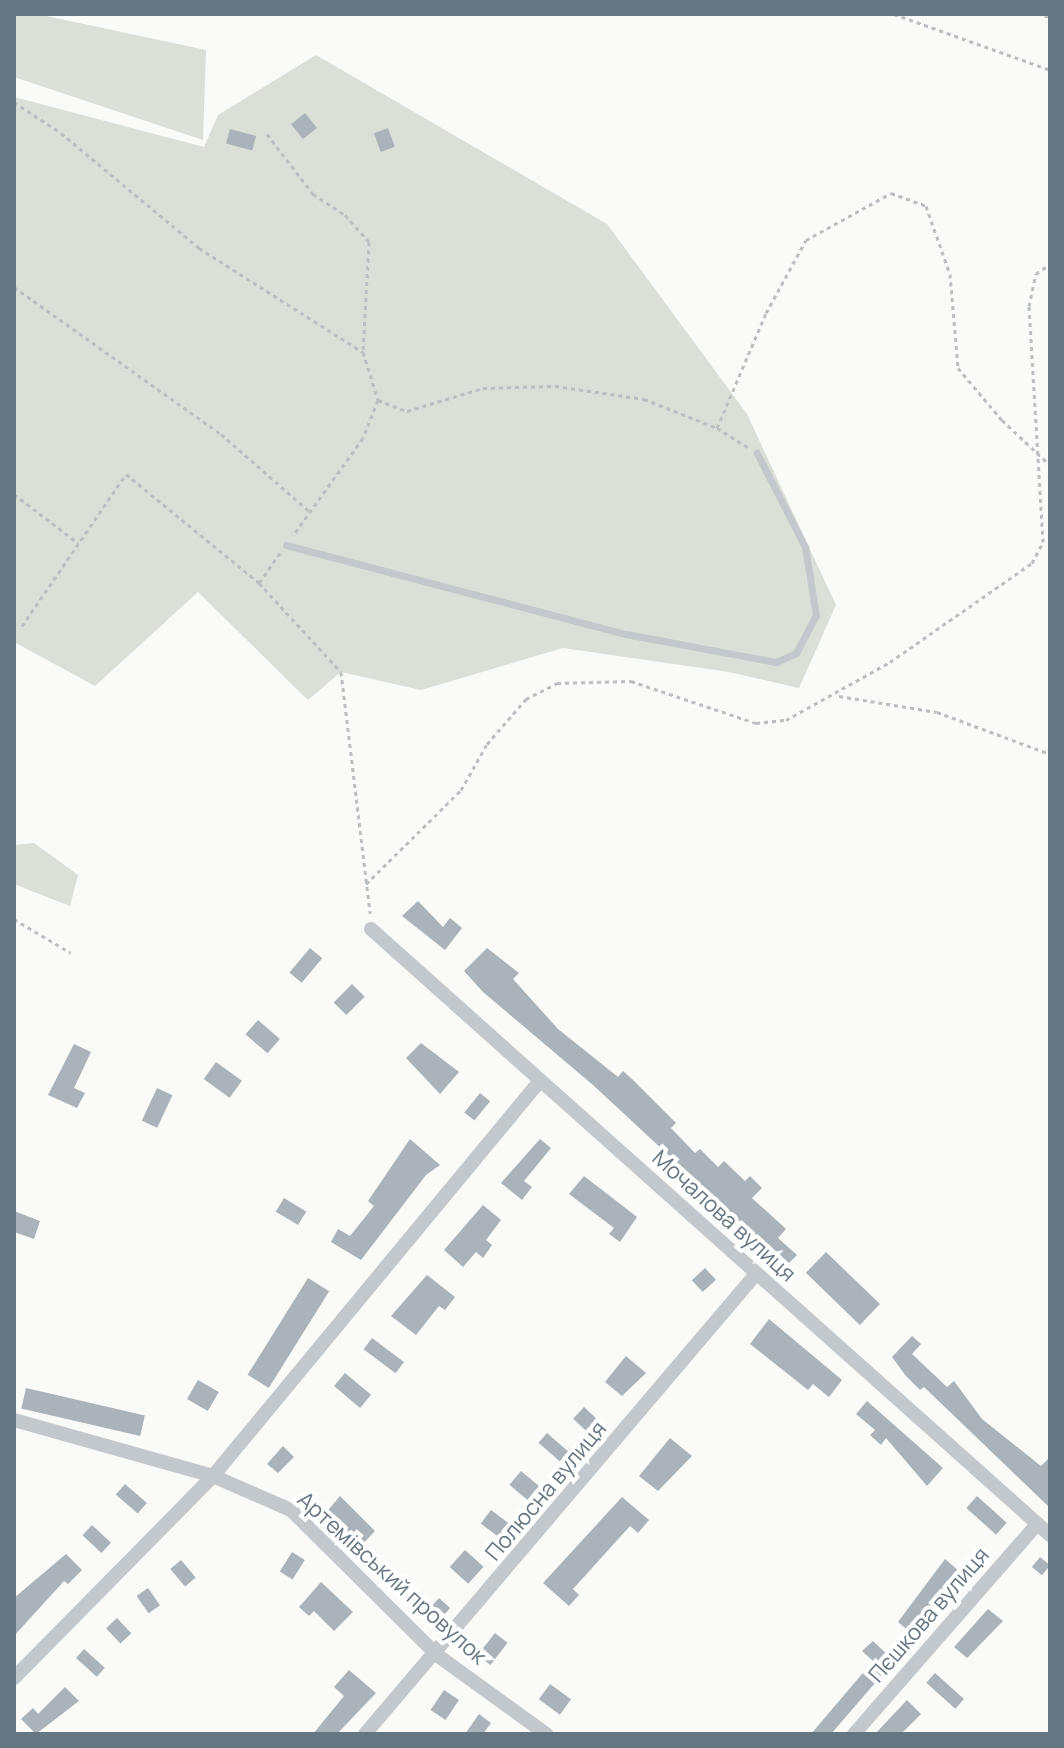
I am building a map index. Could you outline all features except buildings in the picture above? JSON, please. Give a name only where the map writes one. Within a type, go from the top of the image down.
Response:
[{"type":"street","name":"Мочалова вулиця","points":[[371,929],[1050,1535]]},
{"type":"street","points":[[14,1678],[213,1476],[539,1082]]},
{"type":"street","name":"Полюсна вулиця","points":[[365,1734],[437,1655],[756,1274]]},
{"type":"street","name":"Артемівський провулок","points":[[14,1420],[213,1476],[291,1510],[437,1655],[546,1734]]},
{"type":"street","name":"Пєшкова вулиця","points":[[854,1734],[1037,1524]]},
{"type":"lane","points":[[286,545],[626,634],[776,662],[796,653],[816,615],[805,547],[757,453]]},
{"type":"path","points":[[894,14],[1050,70]]},
{"type":"path","points":[[1045,14],[1050,23]]},
{"type":"path","points":[[14,102],[61,133],[199,248],[363,352]]},
{"type":"path","points":[[259,583],[363,438],[378,400],[363,352],[369,242],[345,215],[313,194],[267,134]]},
{"type":"path","points":[[717,428],[766,313],[806,240],[891,193],[926,206],[950,274],[958,368],[1002,420],[1050,465]]},
{"type":"path","points":[[366,884],[461,790],[487,744],[526,699],[557,683],[631,681],[756,723],[786,720],[837,696],[1032,563],[1043,542],[1029,306],[1036,274],[1050,264]]},
{"type":"path","points":[[14,287],[221,434],[310,512]]},
{"type":"path","points":[[378,400],[407,411],[483,388],[555,386],[644,399],[717,428],[757,453]]},
{"type":"path","points":[[22,626],[126,474],[259,583],[341,672],[371,929]]},
{"type":"path","points":[[14,494],[79,544]]},
{"type":"path","points":[[837,696],[937,712],[1050,754]]},
{"type":"path","points":[[14,919],[71,953]]},
{"type":"shaded area","points":[[14,14],[37,14],[206,50],[203,140],[14,77]]},
{"type":"shaded area","points":[[316,55],[607,224],[747,414],[836,605],[799,688],[729,672],[563,648],[421,690],[341,672],[308,700],[198,592],[95,686],[14,642],[14,97],[204,147],[218,115]]},
{"type":"shaded area","points":[[34,843],[78,875],[70,906],[14,884],[14,845]]}]
